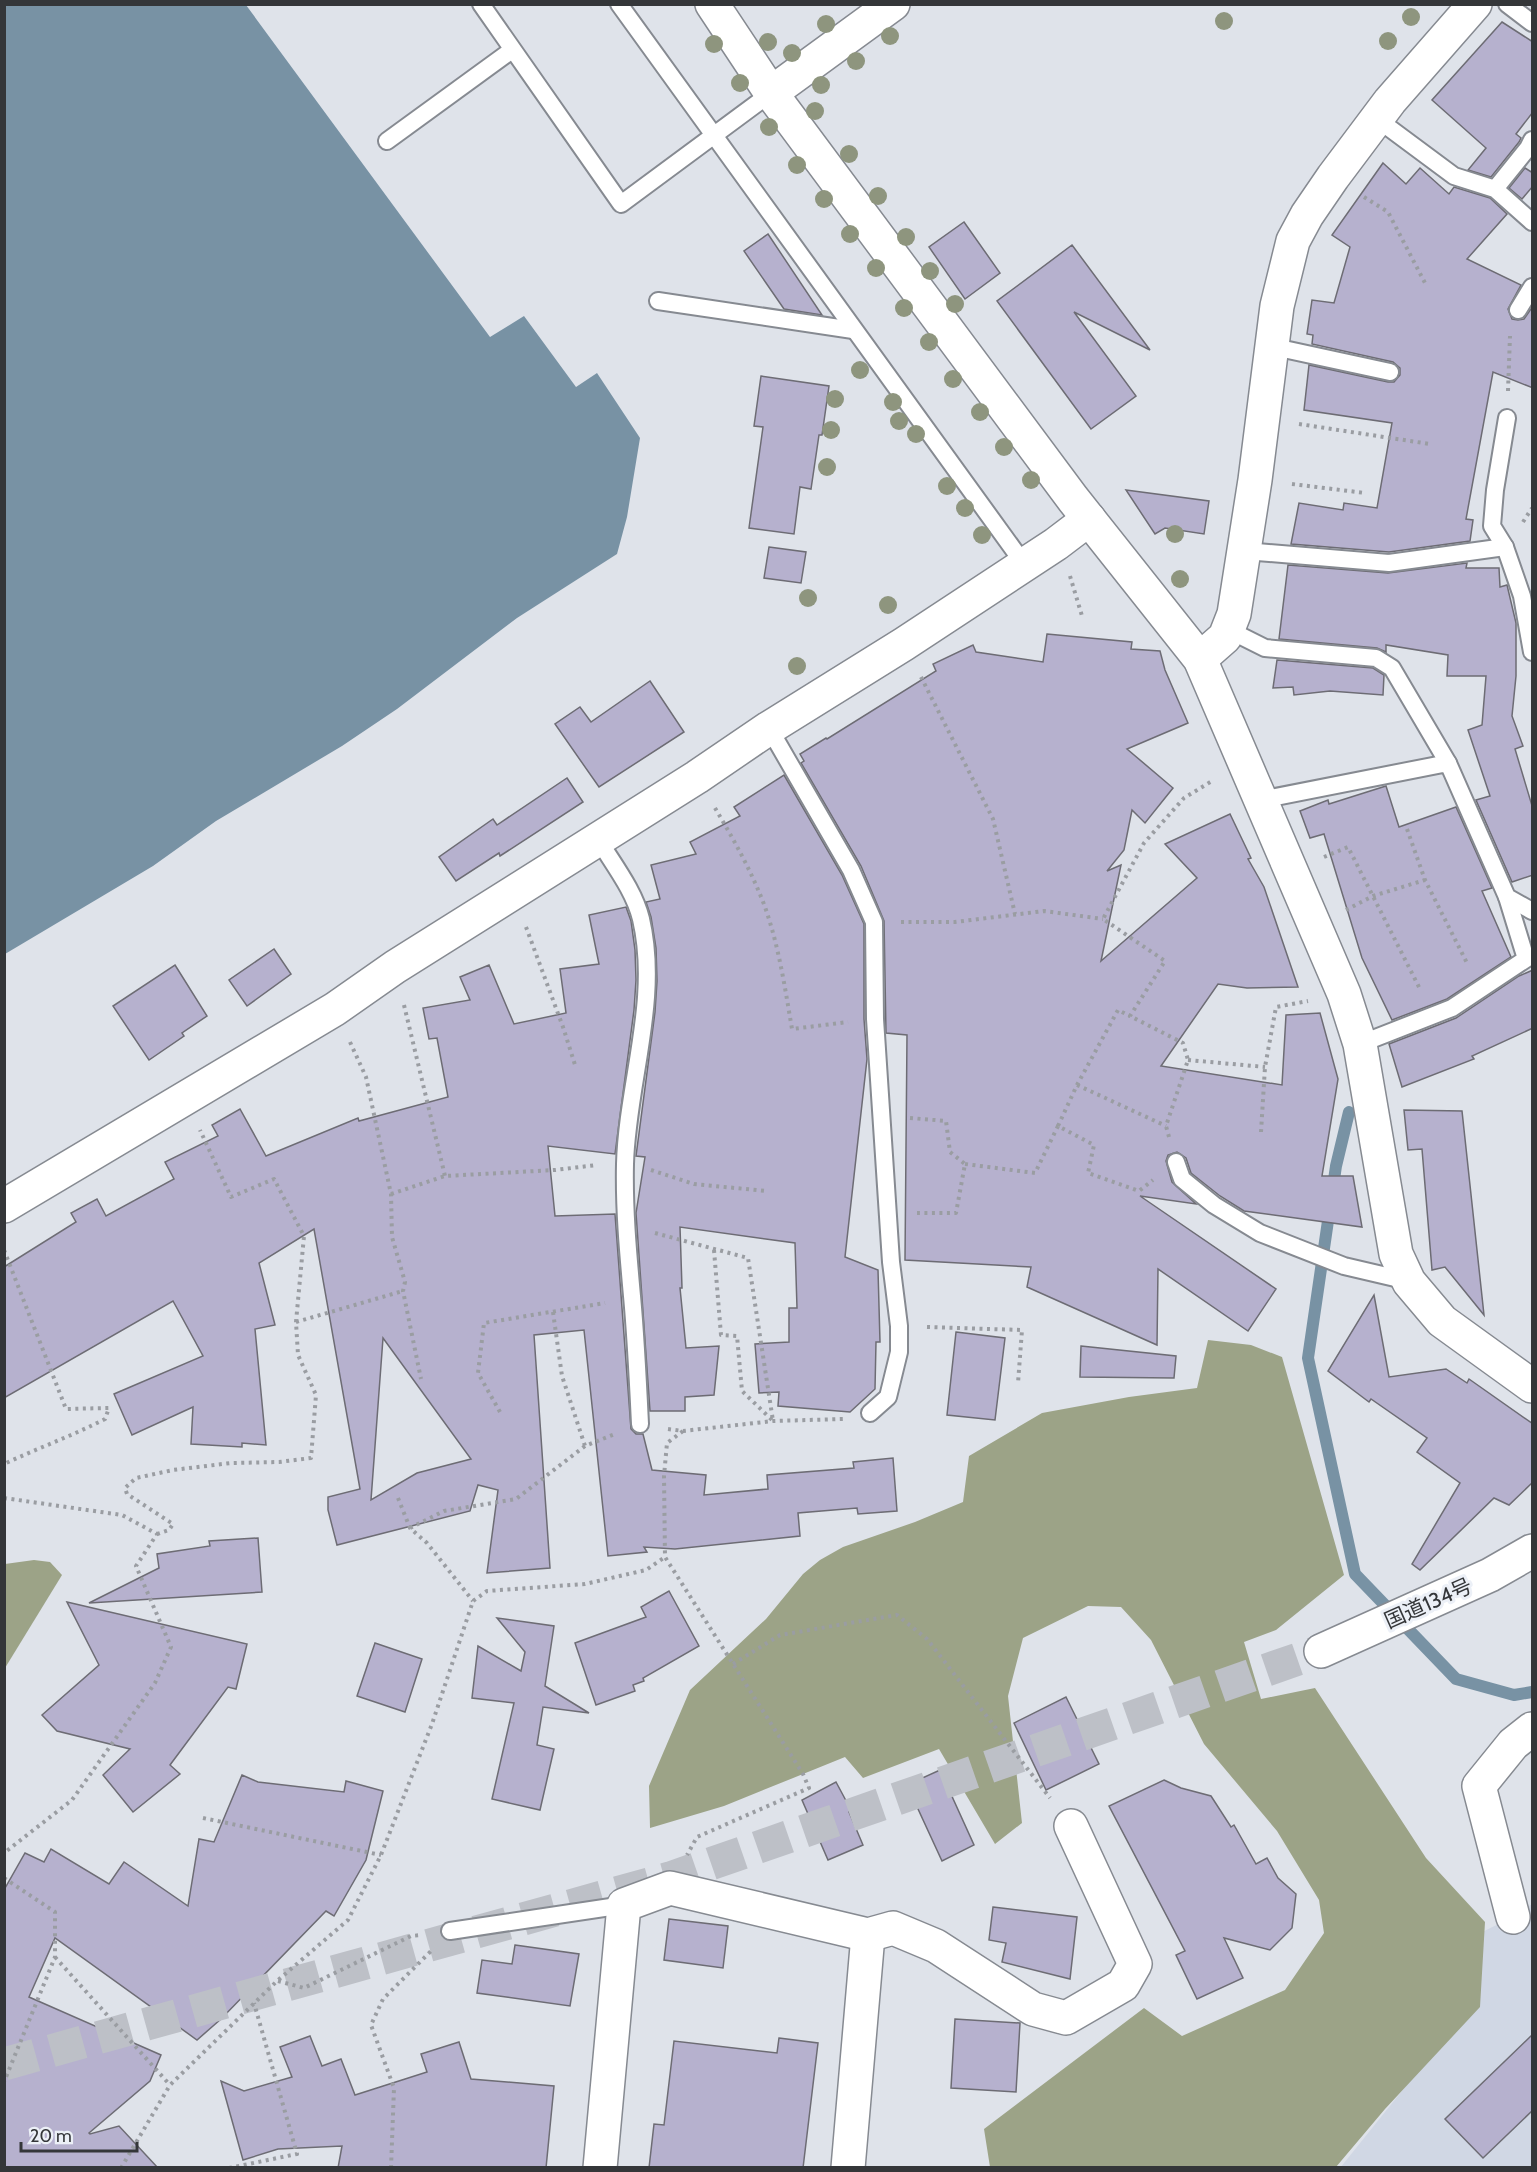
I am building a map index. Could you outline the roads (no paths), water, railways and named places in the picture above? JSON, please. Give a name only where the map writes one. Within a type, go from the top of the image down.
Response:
[{"type":"main road","points":[[712,4],[771,93],[1089,519],[1200,659],[1344,994],[1360,1044],[1396,1254],[1409,1282],[1442,1321],[1533,1386]]},
{"type":"main road","points":[[771,93],[893,4]]},
{"type":"main road","points":[[1200,659],[1225,638],[1234,614],[1255,480],[1270,346],[1293,240],[1333,177],[1390,101],[1475,4]]},
{"type":"main road","points":[[4,1206],[335,1009],[395,967],[904,644],[1056,544],[1089,519]]},
{"type":"main road","name":"国道134号","points":[[1321,1651],[1490,1575],[1533,1551]]},
{"type":"main road","points":[[1513,1917],[1479,1786],[1513,1744],[1533,1729]]},
{"type":"main road","points":[[600,2168],[624,1905],[670,1888],[868,1935],[893,1928],[936,1946],[1033,2009],[1066,2018],[1123,1985],[1135,1964],[1071,1826]]},
{"type":"main road","points":[[848,2168],[868,1935]]},
{"type":"lane","points":[[481,4],[621,204],[771,93]]},
{"type":"lane","points":[[619,4],[1023,564]]},
{"type":"lane","points":[[1507,4],[1533,23]]},
{"type":"lane","points":[[387,141],[512,50]]},
{"type":"lane","points":[[1388,127],[1454,176],[1495,189],[1533,222]]},
{"type":"lane","points":[[1495,189],[1533,140]]},
{"type":"lane","points":[[1518,310],[1533,287]]},
{"type":"lane","points":[[658,301],[853,330]]},
{"type":"lane","points":[[1270,346],[1390,372]]},
{"type":"lane","points":[[1507,418],[1495,490],[1492,526],[1505,547],[1522,596],[1533,652]]},
{"type":"lane","points":[[1245,551],[1389,563],[1505,547]]},
{"type":"lane","points":[[1228,630],[1265,648],[1376,658],[1392,668],[1448,763],[1507,897],[1526,959],[1452,1008],[1360,1044]]},
{"type":"lane","points":[[769,728],[851,870],[874,922],[875,1019],[891,1262],[899,1326],[898,1352],[888,1397],[870,1413]]},
{"type":"lane","points":[[1260,800],[1448,763]]},
{"type":"lane","points":[[598,839],[634,901],[641,919],[645,954],[647,990],[625,1162],[625,1228],[640,1424]]},
{"type":"lane","points":[[1507,897],[1533,911]]},
{"type":"lane","points":[[1176,1162],[1182,1179],[1214,1206],[1260,1233],[1344,1266],[1409,1282]]},
{"type":"lane","points":[[450,1931],[624,1905]]},
{"type":"water","points":[[4,5],[246,5],[490,337],[524,316],[576,387],[597,373],[640,438],[627,517],[617,554],[517,618],[397,709],[342,746],[216,821],[153,866],[5,954]]},
{"type":"waterway","points":[[1349,1112],[1336,1166],[1308,1358],[1355,1574],[1456,1679],[1514,1695],[1532,1692]]},
{"type":"tunnel","points":[[4,2064],[670,1878],[1321,1651]]}]
